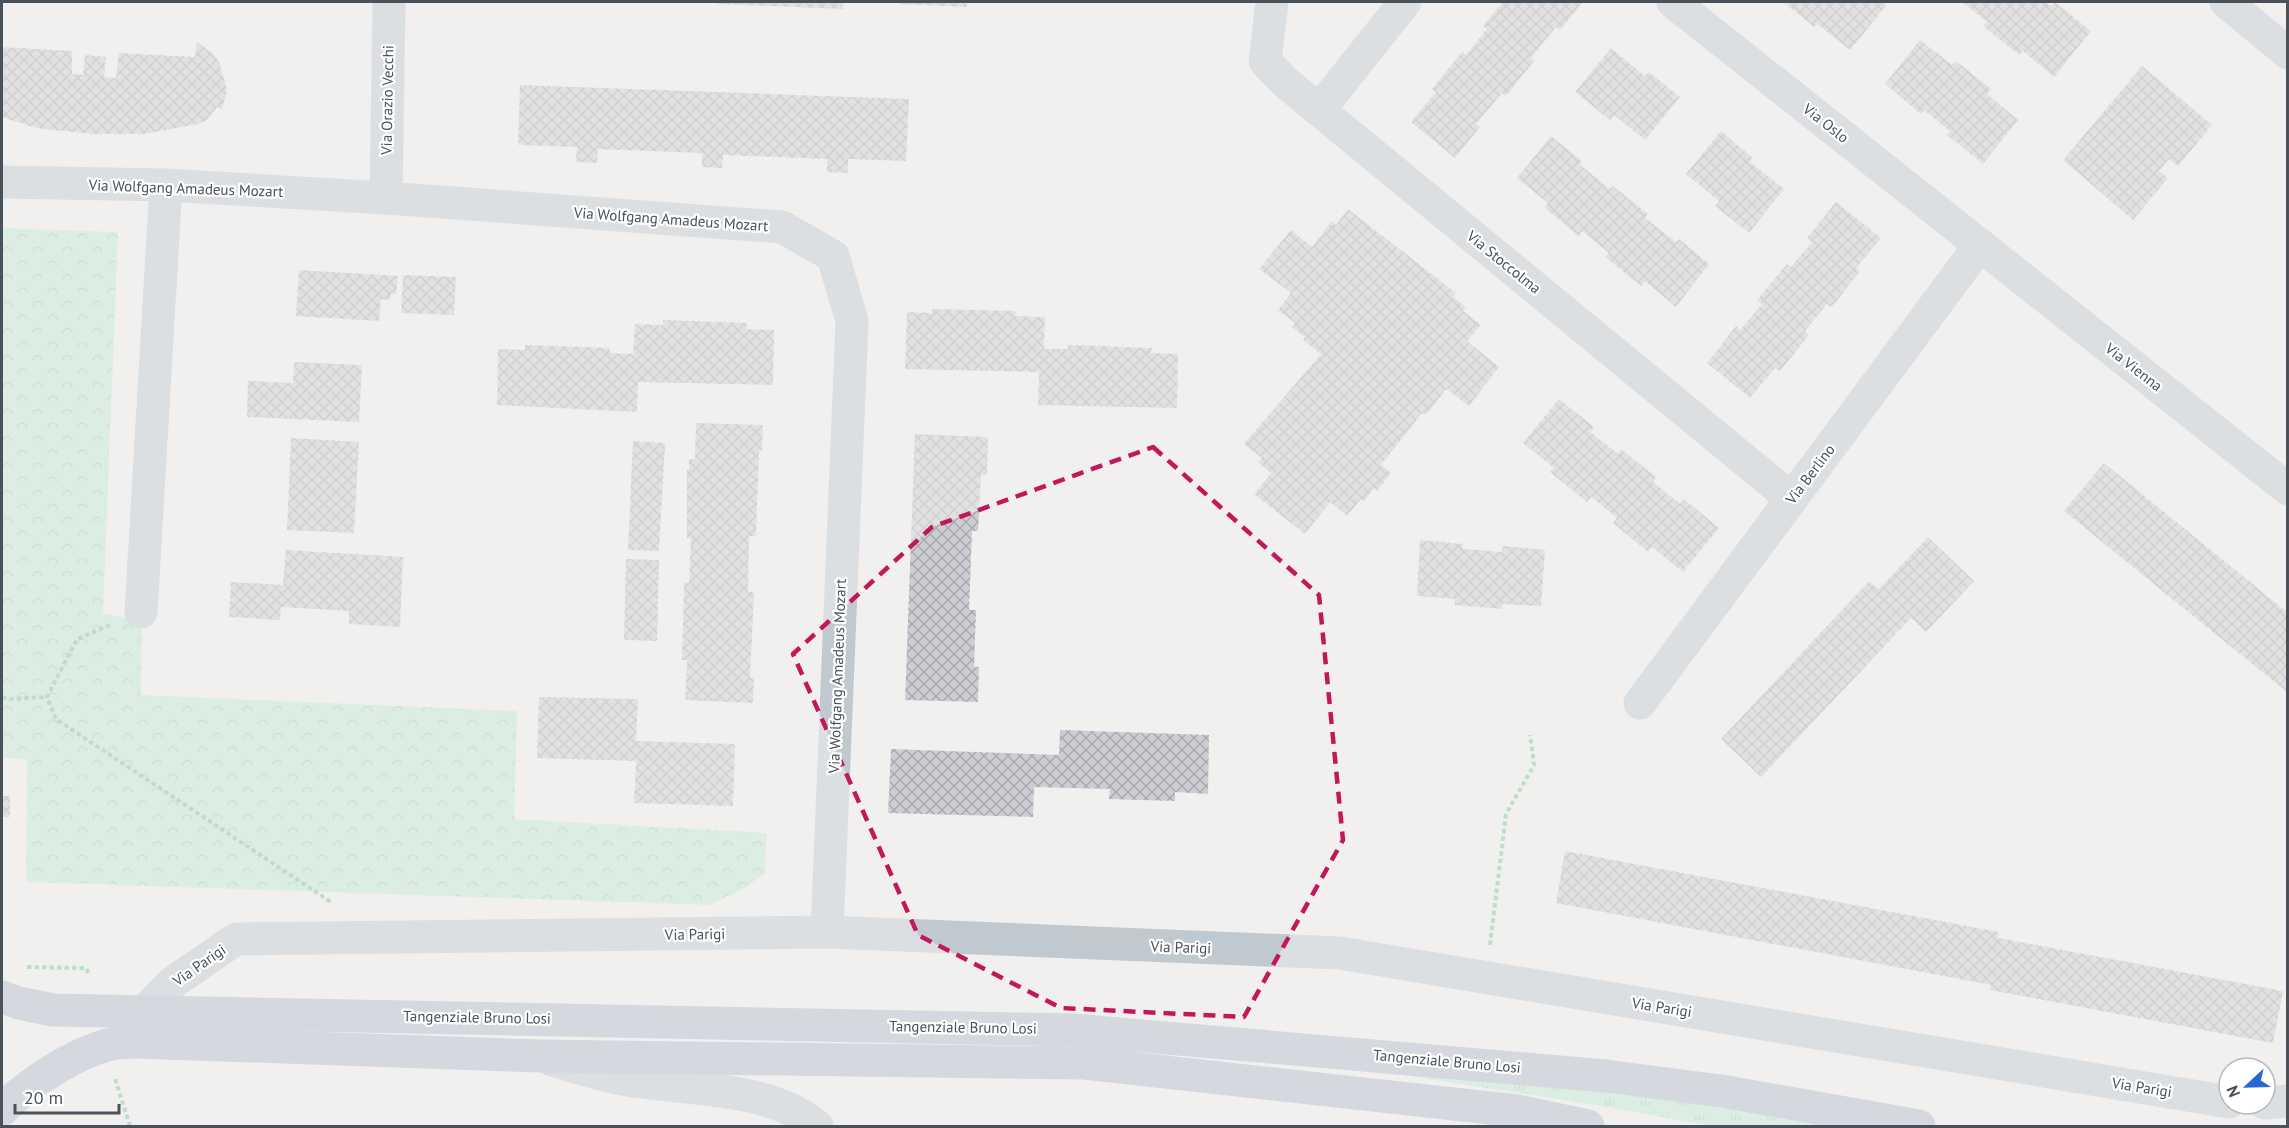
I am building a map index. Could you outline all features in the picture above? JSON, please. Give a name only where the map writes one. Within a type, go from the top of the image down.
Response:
[{"type":"main road","name":"Tangenziale Bruno Losi","points":[[2,997],[53,1010],[1074,1030],[1606,1076],[1721,1091],[1919,1126]]},
{"type":"main road","points":[[2,1110],[35,1081],[108,1044],[136,1042],[539,1056],[1084,1063],[1517,1111],[1588,1126]]},
{"type":"street","name":"Via Orazio Vecchi","points":[[386,198],[389,2]]},
{"type":"street","name":"Via Stoccolma","points":[[1272,2],[1265,61],[1285,82],[1792,498]]},
{"type":"street","points":[[1319,110],[1405,2]]},
{"type":"street","name":"Via Oslo","points":[[1673,2],[1980,245]]},
{"type":"street","points":[[2226,2],[2288,52]]},
{"type":"street","name":"Via Wolfgang Amadeus Mozart","points":[[2,182],[166,184],[782,227],[833,256],[852,321],[827,932]]},
{"type":"street","points":[[141,612],[166,184]]},
{"type":"street","name":"Via Vienna","points":[[1980,245],[2288,489]]},
{"type":"street","name":"Via Berlino","points":[[1640,703],[1980,245]]},
{"type":"street","name":"Via Parigi","points":[[146,1011],[172,983],[236,939],[827,932],[1340,954],[2217,1100]]},
{"type":"street","points":[[539,1056],[600,1075],[710,1089],[767,1101],[804,1116],[817,1126]]},
{"type":"path","points":[[141,612],[76,639],[47,696],[56,719],[334,904]]},
{"type":"path","points":[[2,697],[10,699],[47,696]]},
{"type":"path","points":[[1485,978],[1506,814],[1534,765],[1530,735]]},
{"type":"path","points":[[115,1077],[130,1126]]},
{"type":"highlighted area","points":[[1153,447],[1319,595],[1343,840],[1244,1017],[1061,1008],[918,935],[793,654],[932,527]]},
{"type":"green space","points":[[2,228],[118,232],[103,614],[142,620],[141,695],[517,711],[514,819],[767,833],[765,873],[745,888],[709,905],[26,882],[27,759],[2,758]]},
{"type":"green space","points":[[1478,1072],[1861,1126],[1711,1126],[1595,1105],[1390,1073]]},
{"type":"building","points":[[717,2],[843,2],[843,9],[717,4]]},
{"type":"building","points":[[901,2],[967,2],[967,7],[900,4]]},
{"type":"building","points":[[1503,2],[1583,2],[1560,30],[1556,27],[1531,58],[1534,61],[1506,96],[1502,93],[1476,124],[1480,127],[1455,158],[1411,122],[1436,92],[1432,89],[1462,52],[1466,55],[1487,29],[1483,26]]},
{"type":"building","points":[[1783,2],[1882,2],[1887,5],[1850,50],[1817,24],[1814,27]]},
{"type":"building","points":[[1962,2],[2045,2],[2051,6],[2055,2],[2091,31],[2054,77],[2023,51],[2019,55],[1983,26],[1987,22]]},
{"type":"building","points":[[1920,40],[1952,65],[1956,61],[1991,89],[1987,94],[2018,120],[1983,164],[1947,135],[1950,131],[1924,110],[1921,114],[1885,84]]},
{"type":"building","points":[[197,42],[212,53],[219,62],[227,89],[222,110],[217,107],[207,120],[198,124],[144,134],[93,134],[36,128],[2,117],[2,47],[72,51],[72,74],[83,75],[85,55],[106,57],[104,77],[116,78],[119,53],[195,57]]},
{"type":"building","points":[[1611,48],[1645,76],[1649,72],[1680,97],[1645,140],[1614,115],[1610,120],[1575,92]]},
{"type":"building","points":[[2142,66],[2212,125],[2178,166],[2169,159],[2159,171],[2168,178],[2133,220],[2063,160]]},
{"type":"building","points":[[520,85],[909,99],[906,161],[848,159],[848,173],[827,172],[827,159],[723,155],[722,168],[702,167],[702,153],[598,149],[597,163],[576,162],[577,147],[518,145]]},
{"type":"building","points":[[1721,131],[1753,158],[1750,162],[1784,189],[1749,233],[1715,206],[1719,201],[1686,174]]},
{"type":"building","points":[[1551,136],[1582,161],[1579,164],[1610,189],[1613,186],[1648,214],[1645,218],[1676,242],[1679,239],[1709,264],[1676,307],[1645,281],[1641,286],[1605,257],[1609,253],[1582,231],[1579,236],[1576,234],[1545,208],[1548,203],[1517,178]]},
{"type":"building","points":[[1836,202],[1881,238],[1856,268],[1860,271],[1835,303],[1831,307],[1827,304],[1805,331],[1809,335],[1780,371],[1775,368],[1750,398],[1707,363],[1736,326],[1740,330],[1762,304],[1757,300],[1787,264],[1791,267],[1812,242],[1807,238]]},
{"type":"building","points":[[1348,209],[1456,293],[1453,297],[1466,307],[1463,311],[1481,325],[1467,341],[1499,367],[1469,406],[1446,389],[1426,415],[1422,413],[1381,465],[1391,473],[1377,491],[1374,488],[1364,501],[1361,499],[1347,516],[1330,502],[1305,534],[1254,494],[1271,473],[1258,462],[1262,458],[1244,444],[1321,354],[1303,340],[1305,337],[1292,327],[1295,323],[1278,310],[1291,293],[1259,269],[1291,230],[1312,247],[1332,221],[1336,225]]},
{"type":"building","points":[[299,270],[398,276],[396,294],[391,293],[390,300],[381,299],[379,321],[296,316]]},
{"type":"building","points":[[403,275],[456,277],[454,315],[401,313]]},
{"type":"building","points":[[932,309],[1016,311],[1015,316],[1045,317],[1044,349],[1068,349],[1068,345],[1152,348],[1151,353],[1178,354],[1177,408],[1038,405],[1039,372],[905,369],[907,312],[932,313]]},
{"type":"building","points":[[663,320],[747,323],[746,329],[774,330],[773,385],[638,382],[637,412],[497,405],[498,349],[525,350],[525,345],[610,348],[610,353],[633,354],[635,324],[663,325]]},
{"type":"building","points":[[294,362],[362,365],[359,422],[247,417],[248,381],[293,383]]},
{"type":"building","points":[[1559,399],[1594,427],[1590,432],[1618,454],[1621,449],[1656,477],[1653,482],[1680,504],[1684,499],[1719,528],[1683,572],[1652,547],[1648,552],[1613,523],[1617,518],[1591,497],[1587,502],[1550,472],[1554,468],[1523,443]]},
{"type":"building","points":[[696,423],[763,425],[762,451],[759,451],[756,536],[749,536],[748,592],[754,592],[750,678],[754,677],[753,703],[685,700],[687,660],[682,660],[684,583],[689,583],[691,538],[687,538],[687,470],[689,470],[689,460],[695,459]]},
{"type":"building","points":[[915,434],[988,437],[987,475],[981,475],[978,531],[972,531],[969,610],[976,610],[974,667],[979,667],[978,702],[905,700]]},
{"type":"building","points":[[291,438],[359,442],[354,533],[287,530]]},
{"type":"building","points":[[633,441],[665,443],[659,551],[628,550]]},
{"type":"building","points":[[2104,463],[2288,613],[2288,693],[2064,511]]},
{"type":"building","points":[[1928,537],[1974,581],[1926,632],[1911,618],[1761,777],[1721,739],[1869,581],[1879,589]]},
{"type":"building","points":[[1420,540],[1463,544],[1463,549],[1502,552],[1503,546],[1545,550],[1541,606],[1502,604],[1502,609],[1455,605],[1455,599],[1417,596]]},
{"type":"building","points":[[286,550],[403,557],[400,627],[349,624],[349,611],[281,607],[280,620],[229,617],[231,582],[283,585]]},
{"type":"building","points":[[626,559],[659,560],[657,641],[624,640]]},
{"type":"building","points":[[539,697],[638,699],[636,741],[735,744],[733,806],[634,803],[636,761],[537,758]]},
{"type":"building","points":[[1060,730],[1209,735],[1208,794],[1175,792],[1175,801],[1109,799],[1110,789],[1034,787],[1033,817],[888,813],[891,749],[1059,755]]},
{"type":"building","points":[[2,796],[10,796],[10,817],[2,817]]},
{"type":"building","points":[[1565,851],[1999,932],[1998,938],[2283,991],[2273,1043],[1990,990],[1991,985],[1556,903]]}]
